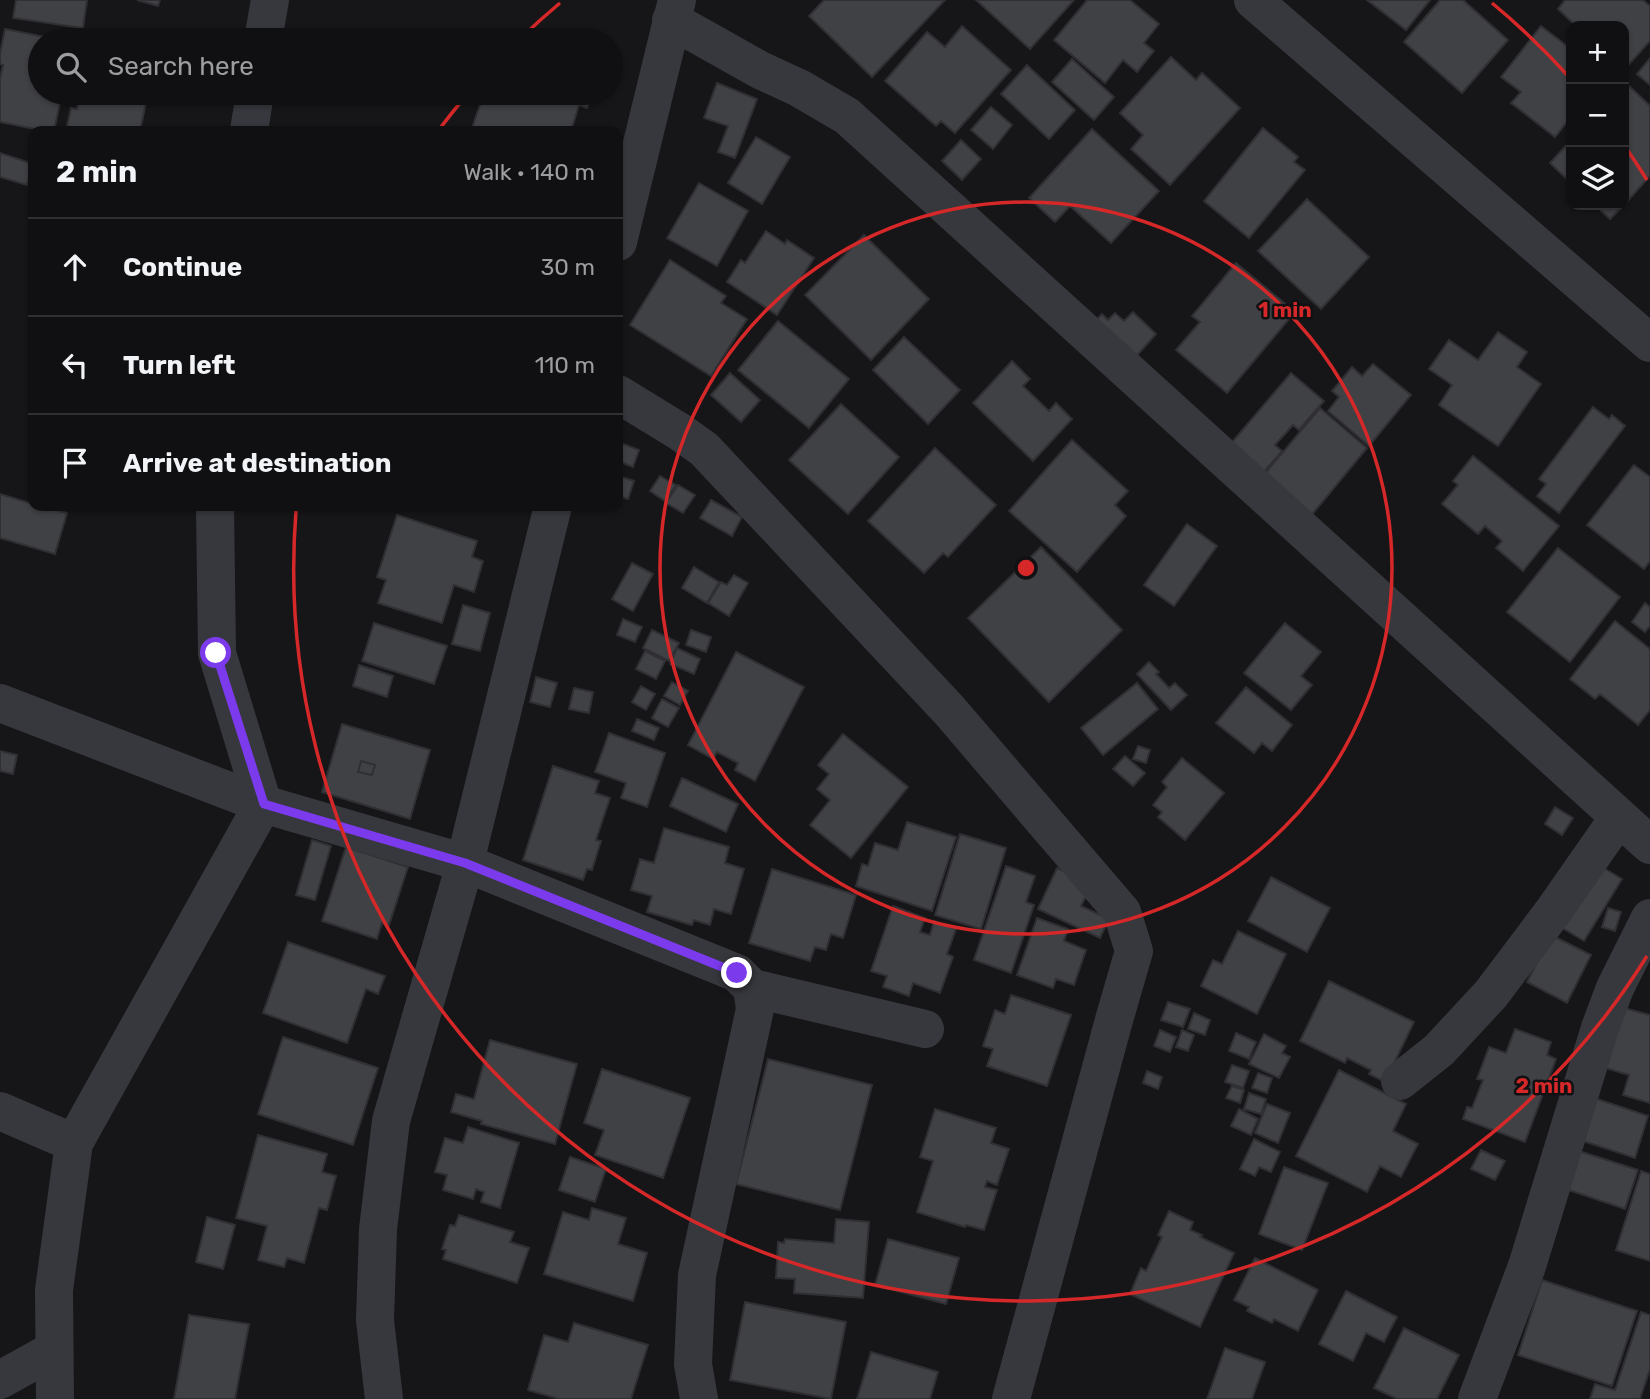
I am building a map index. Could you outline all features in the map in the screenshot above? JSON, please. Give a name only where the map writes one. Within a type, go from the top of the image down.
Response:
[{"type":"street","points":[[265,28],[270,0]]},
{"type":"street","points":[[1254,0],[1650,343]]},
{"type":"street","points":[[623,221],[674,10],[760,70],[799,88],[848,116],[1650,845]]},
{"type":"street","points":[[250,126],[253,105]]},
{"type":"street","points":[[623,397],[704,449],[949,710],[1122,912],[1135,951],[1011,1399]]},
{"type":"street","points":[[55,1399],[54,1290],[74,1143],[264,804],[216,653],[215,511]]},
{"type":"street","points":[[384,1399],[375,1320],[378,1229],[391,1121],[465,863],[552,511]]},
{"type":"street","points":[[0,704],[264,804],[465,863],[737,973],[752,988],[925,1029]]},
{"type":"street","points":[[1400,1081],[1439,1050],[1491,993],[1552,914],[1619,817]]},
{"type":"street","points":[[1477,1399],[1527,1266],[1600,1028],[1615,988],[1650,918]]},
{"type":"street","points":[[699,1399],[694,1364],[697,1275],[755,1009],[752,988]]},
{"type":"street","points":[[0,1111],[74,1143]]},
{"type":"street","points":[[0,1380],[54,1350]]},
{"type":"building","points":[[16,0],[87,0],[83,28],[13,18]]},
{"type":"building","points":[[137,0],[160,0],[158,6]]},
{"type":"building","points":[[824,0],[945,0],[872,77],[809,16]]},
{"type":"building","points":[[976,0],[1074,0],[1030,49]]},
{"type":"building","points":[[1087,0],[1130,0],[1159,24],[1144,43],[1154,51],[1137,72],[1123,60],[1105,83],[1054,40]]},
{"type":"building","points":[[1367,0],[1430,0],[1406,30]]},
{"type":"building","points":[[1440,0],[1463,0],[1508,40],[1462,93],[1404,42]]},
{"type":"building","points":[[1565,0],[1643,0],[1650,6],[1650,41],[1629,64],[1629,21],[1571,21],[1558,9]]},
{"type":"building","points":[[962,26],[1011,70],[955,133],[941,121],[936,126],[885,81],[927,32],[945,47]]},
{"type":"building","points":[[1541,26],[1566,45],[1566,123],[1555,137],[1511,103],[1521,92],[1501,77]]},
{"type":"building","points":[[5,29],[28,34],[28,105],[59,105],[55,126],[28,128],[0,122],[0,79],[3,65],[0,64]]},
{"type":"building","points":[[1171,57],[1196,80],[1202,73],[1240,108],[1170,185],[1131,149],[1143,135],[1120,113]]},
{"type":"building","points":[[1650,58],[1650,85],[1637,74]]},
{"type":"building","points":[[1072,59],[1114,97],[1094,120],[1052,82]]},
{"type":"building","points":[[1027,65],[1075,110],[1049,139],[1001,94]]},
{"type":"building","points":[[717,83],[757,99],[735,158],[718,152],[728,126],[704,118]]},
{"type":"building","points":[[1629,86],[1650,106],[1650,176],[1629,199]]},
{"type":"building","points":[[78,105],[145,105],[141,126],[67,126],[71,108],[77,109]]},
{"type":"building","points":[[480,105],[579,105],[573,126],[473,126]]},
{"type":"building","points":[[991,107],[1012,125],[993,149],[971,130]]},
{"type":"building","points":[[1263,128],[1298,157],[1294,162],[1305,170],[1249,238],[1204,201]]},
{"type":"building","points":[[1092,129],[1159,191],[1111,243],[1070,206],[1055,222],[1029,198]]},
{"type":"building","points":[[756,137],[790,157],[762,204],[728,183]]},
{"type":"building","points":[[961,140],[981,159],[962,180],[942,161]]},
{"type":"building","points":[[1566,145],[1566,178],[1550,163]]},
{"type":"building","points":[[0,153],[28,162],[27,185],[0,177]]},
{"type":"building","points":[[699,183],[748,211],[717,266],[667,238]]},
{"type":"building","points":[[1307,199],[1369,257],[1321,309],[1258,251]]},
{"type":"building","points":[[1600,210],[1619,210],[1610,219]]},
{"type":"building","points":[[766,231],[785,244],[787,240],[814,258],[777,315],[727,282],[741,260],[745,263]]},
{"type":"building","points":[[864,235],[929,299],[871,360],[805,295]]},
{"type":"building","points":[[670,260],[726,296],[721,303],[747,319],[711,376],[630,325]]},
{"type":"building","points":[[1236,263],[1295,312],[1227,393],[1176,350],[1200,322],[1192,316]]},
{"type":"building","points":[[1133,312],[1156,334],[1132,361],[1092,324],[1102,314],[1108,320],[1115,313],[1124,321]]},
{"type":"building","points":[[778,321],[849,379],[809,428],[738,370]]},
{"type":"building","points":[[1498,332],[1527,352],[1517,367],[1541,384],[1498,446],[1439,405],[1452,385],[1429,369],[1449,340],[1478,360]]},
{"type":"building","points":[[904,337],[960,390],[928,424],[873,370]]},
{"type":"building","points":[[1012,361],[1030,379],[1023,386],[1049,411],[1056,403],[1072,419],[1033,461],[973,403]]},
{"type":"building","points":[[1373,364],[1411,395],[1369,446],[1328,411],[1339,397],[1332,391],[1352,367],[1362,376]]},
{"type":"building","points":[[730,373],[760,400],[741,422],[711,395]]},
{"type":"building","points":[[1291,373],[1324,401],[1299,430],[1293,425],[1275,445],[1282,451],[1261,475],[1228,447]]},
{"type":"building","points":[[841,404],[899,457],[848,514],[789,460]]},
{"type":"building","points":[[1593,407],[1609,419],[1612,415],[1625,426],[1559,513],[1537,496],[1546,484],[1539,479]]},
{"type":"building","points":[[1320,408],[1367,448],[1310,517],[1262,477]]},
{"type":"building","points":[[1072,440],[1128,491],[1115,505],[1126,516],[1077,572],[1009,511]]},
{"type":"building","points":[[623,444],[639,450],[633,467],[623,463]]},
{"type":"building","points":[[935,448],[996,505],[948,557],[943,553],[924,573],[868,521]]},
{"type":"building","points":[[1473,456],[1559,526],[1523,571],[1496,548],[1502,541],[1485,526],[1478,534],[1442,504],[1458,485],[1453,481]]},
{"type":"building","points":[[1634,465],[1650,477],[1650,561],[1644,569],[1587,525]]},
{"type":"building","points":[[660,476],[676,485],[665,501],[650,491]]},
{"type":"building","points":[[623,478],[634,481],[628,499],[623,498]]},
{"type":"building","points":[[678,485],[695,495],[683,513],[666,503]]},
{"type":"building","points":[[0,494],[28,502],[28,511],[67,513],[55,554],[0,538]]},
{"type":"building","points":[[711,500],[742,517],[732,536],[700,518]]},
{"type":"building","points":[[397,515],[477,541],[472,557],[483,561],[474,592],[454,585],[442,623],[378,603],[386,580],[377,577]]},
{"type":"building","points":[[1187,524],[1217,546],[1174,606],[1144,585]]},
{"type":"building","points":[[1041,547],[1122,630],[1049,702],[968,618]]},
{"type":"building","points":[[1558,548],[1620,597],[1570,662],[1507,612]]},
{"type":"building","points":[[632,563],[653,574],[633,611],[612,599]]},
{"type":"building","points":[[694,567],[719,582],[707,603],[682,588]]},
{"type":"building","points":[[734,575],[748,583],[729,616],[708,603],[721,582],[727,585]]},
{"type":"building","points":[[1645,603],[1650,607],[1650,626],[1645,632],[1632,622]]},
{"type":"building","points":[[463,605],[490,613],[480,651],[452,644]]},
{"type":"building","points":[[623,619],[642,627],[635,642],[617,635]]},
{"type":"building","points":[[1615,621],[1650,649],[1650,710],[1638,725],[1600,694],[1595,699],[1570,679]]},
{"type":"building","points":[[374,623],[447,646],[434,684],[362,661]]},
{"type":"building","points":[[1285,623],[1321,652],[1301,676],[1312,685],[1291,710],[1244,673]]},
{"type":"building","points":[[652,630],[679,643],[669,661],[643,648]]},
{"type":"building","points":[[691,630],[711,637],[706,652],[686,645]]},
{"type":"building","points":[[677,648],[700,659],[694,674],[670,664]]},
{"type":"building","points":[[645,651],[665,661],[656,679],[636,669]]},
{"type":"building","points":[[736,652],[804,687],[755,781],[735,770],[738,763],[717,752],[713,759],[688,745]]},
{"type":"building","points":[[1149,662],[1169,688],[1175,683],[1187,695],[1171,710],[1137,674]]},
{"type":"building","points":[[359,665],[393,676],[387,697],[353,686]]},
{"type":"building","points":[[536,677],[557,683],[550,707],[530,702]]},
{"type":"building","points":[[672,682],[688,691],[680,705],[664,696]]},
{"type":"building","points":[[1137,683],[1158,709],[1103,755],[1081,728]]},
{"type":"building","points":[[641,686],[655,694],[646,710],[632,702]]},
{"type":"building","points":[[1246,687],[1292,725],[1272,751],[1262,743],[1254,753],[1216,723]]},
{"type":"building","points":[[574,688],[593,692],[589,713],[569,709]]},
{"type":"building","points":[[662,699],[679,708],[668,727],[652,718]]},
{"type":"building","points":[[637,719],[659,728],[654,740],[632,731]]},
{"type":"building","points":[[342,724],[430,750],[410,819],[322,792]],"holes":[[[361,761],[375,765],[372,775],[358,772]]]},
{"type":"building","points":[[609,733],[665,753],[647,807],[621,798],[626,783],[595,772]]},
{"type":"building","points":[[843,734],[908,787],[851,858],[810,825],[830,800],[817,789],[829,774],[818,765]]},
{"type":"building","points":[[1138,746],[1150,750],[1146,763],[1133,759]]},
{"type":"building","points":[[0,751],[17,755],[13,774],[0,771]]},
{"type":"building","points":[[1125,756],[1145,773],[1133,786],[1113,769]]},
{"type":"building","points":[[1182,758],[1224,793],[1185,840],[1158,817],[1162,812],[1153,805],[1167,787],[1162,782]]},
{"type":"building","points":[[361,761],[375,765],[372,775],[358,772]]},
{"type":"building","points":[[553,766],[599,781],[595,793],[610,798],[596,840],[601,841],[592,870],[587,869],[583,880],[523,860]]},
{"type":"building","points":[[682,778],[738,804],[726,832],[670,806]]},
{"type":"building","points":[[1555,807],[1573,818],[1562,835],[1545,824]]},
{"type":"building","points":[[907,822],[956,837],[932,911],[856,886],[862,864],[868,866],[875,843],[898,850]]},
{"type":"building","points":[[664,828],[729,847],[725,863],[744,869],[731,914],[714,909],[710,925],[694,920],[692,925],[647,912],[652,896],[631,890],[640,859],[654,863]]},
{"type":"building","points":[[960,834],[1006,848],[981,929],[935,915]]},
{"type":"building","points":[[312,840],[331,846],[315,900],[296,895]]},
{"type":"building","points":[[346,847],[408,867],[389,925],[382,923],[377,939],[322,921]]},
{"type":"building","points":[[1597,864],[1622,879],[1584,941],[1559,926]]},
{"type":"building","points":[[1006,866],[1035,876],[1026,902],[1034,905],[1011,973],[974,960]]},
{"type":"building","points":[[1057,868],[1092,884],[1081,906],[1109,919],[1100,938],[1038,909]]},
{"type":"building","points":[[772,869],[856,895],[843,938],[831,934],[826,950],[815,947],[810,961],[749,943]]},
{"type":"building","points":[[1271,877],[1330,908],[1307,952],[1248,921]]},
{"type":"building","points":[[893,906],[925,918],[920,932],[930,935],[934,921],[956,929],[947,954],[953,957],[940,993],[913,983],[909,996],[883,987],[887,976],[871,971]]},
{"type":"building","points":[[1608,908],[1621,912],[1615,931],[1602,927]]},
{"type":"building","points":[[1037,918],[1068,929],[1064,941],[1086,950],[1074,985],[1056,979],[1053,988],[1017,975]]},
{"type":"building","points":[[1238,931],[1286,954],[1257,1014],[1201,986],[1213,960],[1222,964]]},
{"type":"building","points":[[1551,935],[1591,955],[1567,1003],[1527,982]]},
{"type":"building","points":[[288,942],[385,976],[378,994],[366,989],[347,1043],[263,1013]]},
{"type":"building","points":[[1329,981],[1414,1022],[1385,1082],[1369,1074],[1371,1070],[1347,1058],[1345,1063],[1300,1041]]},
{"type":"building","points":[[1011,995],[1071,1015],[1047,1086],[987,1066],[993,1049],[983,1046],[995,1010],[1005,1014]]},
{"type":"building","points":[[1168,1002],[1190,1009],[1183,1027],[1161,1020]]},
{"type":"building","points":[[1624,1008],[1650,1015],[1650,1103],[1623,1095],[1629,1075],[1606,1068]]},
{"type":"building","points":[[1194,1013],[1210,1020],[1205,1035],[1188,1029]]},
{"type":"building","points":[[1515,1029],[1551,1042],[1547,1055],[1556,1059],[1525,1142],[1463,1119],[1467,1107],[1472,1108],[1483,1080],[1477,1079],[1489,1047],[1506,1053]]},
{"type":"building","points":[[1160,1030],[1176,1037],[1170,1052],[1154,1046]]},
{"type":"building","points":[[1182,1030],[1194,1035],[1188,1051],[1176,1047]]},
{"type":"building","points":[[1236,1033],[1256,1042],[1249,1059],[1229,1051]]},
{"type":"building","points":[[1264,1034],[1286,1046],[1282,1053],[1290,1057],[1279,1078],[1249,1064]]},
{"type":"building","points":[[283,1037],[378,1068],[353,1145],[258,1114]]},
{"type":"building","points":[[490,1040],[577,1064],[555,1144],[481,1124],[482,1121],[451,1112],[456,1094],[474,1099]]},
{"type":"building","points":[[768,1059],[872,1085],[840,1210],[736,1184]]},
{"type":"building","points":[[1232,1065],[1249,1071],[1243,1088],[1225,1082]]},
{"type":"building","points":[[602,1069],[690,1098],[663,1178],[595,1155],[604,1130],[584,1123]]},
{"type":"building","points":[[1339,1070],[1406,1104],[1393,1131],[1418,1144],[1401,1177],[1380,1166],[1367,1192],[1296,1156]]},
{"type":"building","points":[[1147,1071],[1162,1077],[1158,1089],[1143,1083]]},
{"type":"building","points":[[1258,1073],[1272,1078],[1267,1093],[1252,1088]]},
{"type":"building","points":[[1232,1086],[1244,1090],[1240,1103],[1226,1098]]},
{"type":"building","points":[[1249,1093],[1266,1099],[1261,1114],[1244,1109]]},
{"type":"building","points":[[1594,1098],[1648,1116],[1635,1158],[1580,1140]]},
{"type":"building","points":[[1267,1104],[1290,1113],[1278,1143],[1255,1133]]},
{"type":"building","points":[[935,1109],[996,1128],[991,1143],[1009,1149],[997,1185],[987,1181],[985,1187],[997,1190],[984,1230],[917,1212],[933,1161],[920,1157]]},
{"type":"building","points":[[1239,1109],[1258,1119],[1251,1135],[1231,1126]]},
{"type":"building","points":[[468,1127],[519,1143],[500,1208],[481,1202],[484,1192],[476,1189],[473,1199],[443,1190],[447,1175],[435,1172],[445,1138],[463,1143]]},
{"type":"building","points":[[258,1135],[327,1154],[322,1172],[336,1176],[327,1210],[319,1208],[304,1263],[287,1258],[284,1267],[258,1260],[267,1226],[236,1218]]},
{"type":"building","points":[[1254,1139],[1280,1152],[1271,1172],[1259,1167],[1255,1176],[1240,1169]]},
{"type":"building","points":[[1481,1150],[1505,1161],[1495,1180],[1471,1169]]},
{"type":"building","points":[[1579,1151],[1638,1170],[1625,1209],[1566,1189]]},
{"type":"building","points":[[570,1157],[606,1169],[595,1202],[559,1190]]},
{"type":"building","points":[[1284,1167],[1328,1183],[1302,1250],[1259,1234]]},
{"type":"building","points":[[1641,1171],[1650,1174],[1650,1261],[1616,1250]]},
{"type":"building","points":[[592,1208],[626,1218],[618,1244],[647,1253],[633,1301],[544,1274],[563,1212],[589,1220]]},
{"type":"building","points":[[1169,1211],[1193,1222],[1190,1230],[1202,1235],[1200,1237],[1234,1253],[1200,1327],[1130,1294],[1141,1268],[1146,1271],[1162,1237],[1158,1235]]},
{"type":"building","points":[[459,1215],[514,1232],[510,1242],[529,1248],[517,1283],[443,1259],[446,1250],[442,1249],[450,1225],[455,1226]]},
{"type":"building","points":[[207,1217],[235,1225],[223,1269],[196,1262]]},
{"type":"building","points":[[836,1219],[869,1222],[863,1298],[794,1293],[795,1279],[776,1278],[778,1242],[784,1243],[785,1239],[834,1243]]},
{"type":"building","points":[[888,1239],[959,1258],[946,1304],[875,1285]]},
{"type":"building","points":[[1255,1258],[1318,1290],[1298,1331],[1274,1319],[1272,1323],[1247,1311],[1249,1307],[1234,1300]]},
{"type":"building","points":[[1542,1280],[1637,1311],[1612,1386],[1518,1355]]},
{"type":"building","points":[[1346,1291],[1397,1317],[1384,1342],[1366,1333],[1353,1361],[1319,1344]]},
{"type":"building","points":[[745,1302],[846,1322],[831,1399],[730,1380]]},
{"type":"building","points":[[1641,1312],[1650,1315],[1650,1369],[1640,1399],[1590,1399],[1595,1384],[1615,1390]]},
{"type":"building","points":[[189,1315],[249,1324],[235,1399],[174,1399]]},
{"type":"building","points":[[574,1323],[648,1345],[631,1399],[559,1399],[528,1390],[544,1335],[568,1342]]},
{"type":"building","points":[[1404,1328],[1459,1355],[1437,1399],[1397,1399],[1374,1388]]},
{"type":"building","points":[[1225,1348],[1265,1362],[1252,1399],[1207,1399]]},
{"type":"building","points":[[871,1352],[938,1372],[930,1399],[857,1399]]},
{"type":"route","points":[[216,653],[264,804],[465,863],[737,973]]}]
